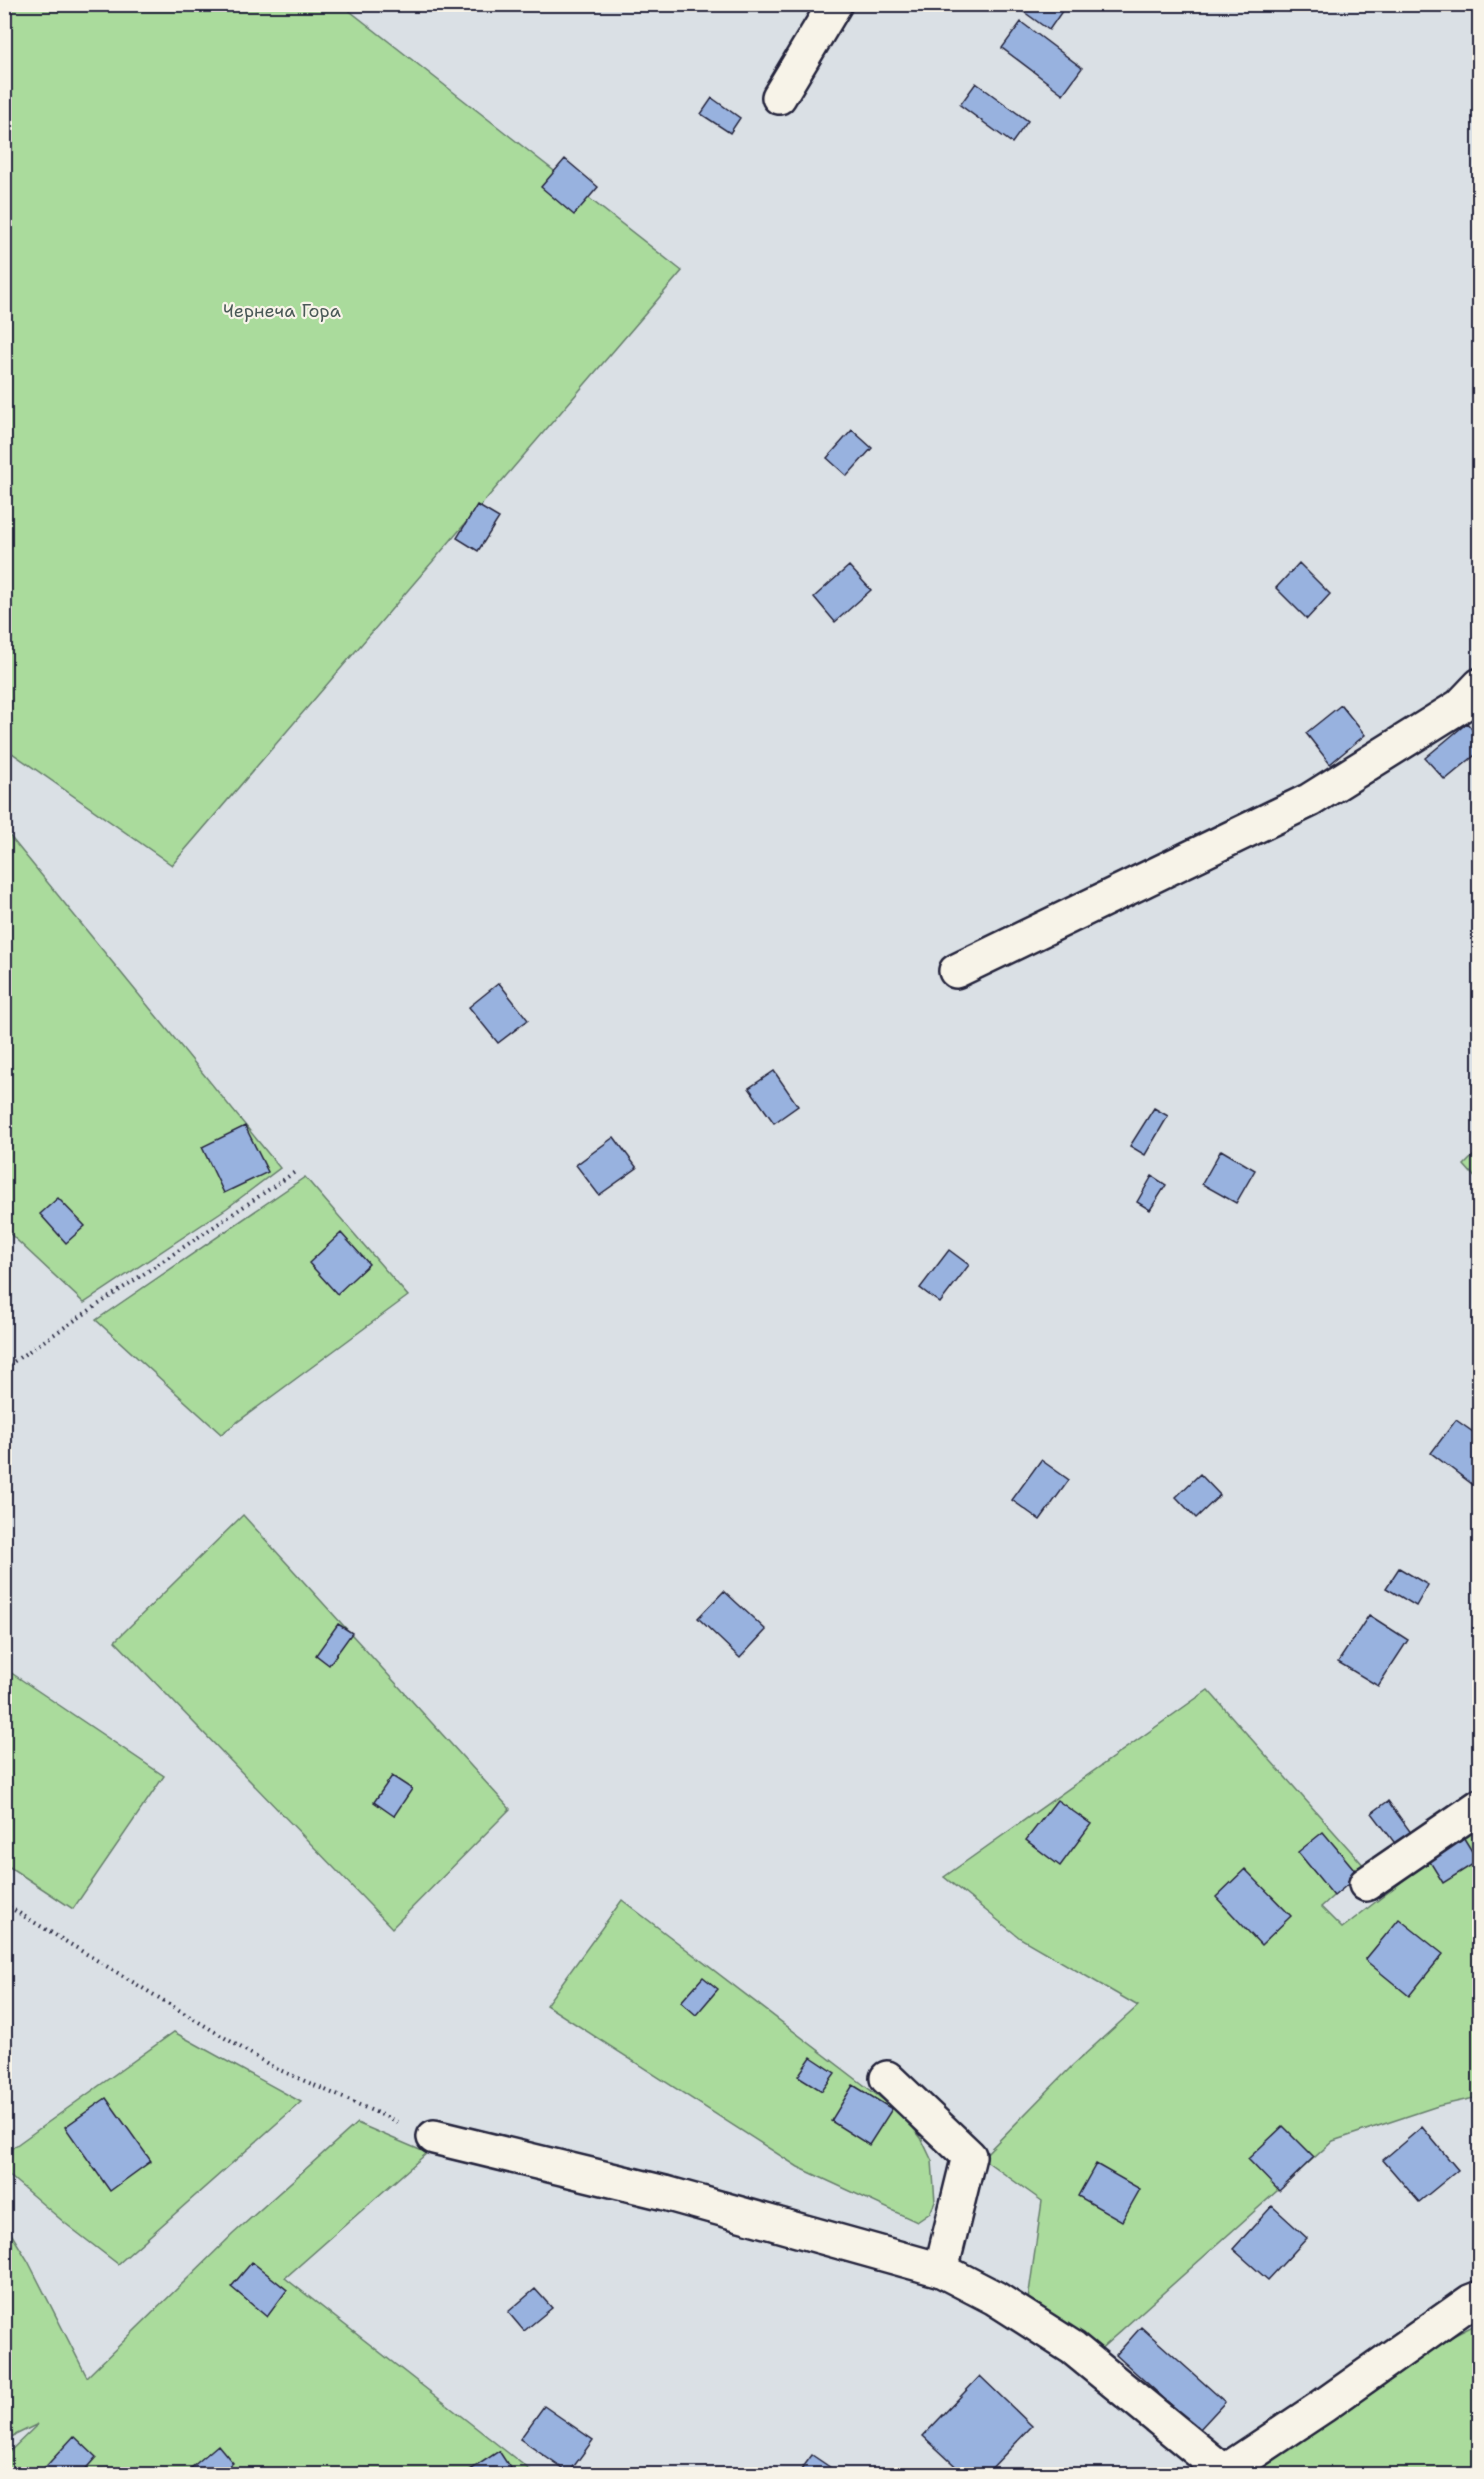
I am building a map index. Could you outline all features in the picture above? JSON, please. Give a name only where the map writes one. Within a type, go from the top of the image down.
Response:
[{"type":"street","points":[[779,97],[836,4]]},
{"type":"street","points":[[956,971],[1310,800],[1460,706],[1479,685]]},
{"type":"street","points":[[1366,1884],[1479,1806]]},
{"type":"street","points":[[887,2078],[969,2156],[941,2270]]},
{"type":"street","points":[[434,2138],[665,2193],[941,2270],[995,2298],[1073,2348],[1225,2473],[1470,2302],[1479,2298]]},
{"type":"path","points":[[4,1368],[295,1172]]},
{"type":"path","points":[[4,1904],[273,2067],[434,2138]]},
{"type":"green space","name":"Чернеча Гора","points":[[5,5],[342,5],[682,271],[172,865],[5,748]]},
{"type":"green space","points":[[4,829],[280,1168],[227,1208],[84,1303],[5,1229]]},
{"type":"green space","points":[[1479,1150],[1479,1182],[1464,1165]]},
{"type":"green space","points":[[305,1177],[408,1296],[221,1434],[96,1320]]},
{"type":"green space","points":[[243,1515],[510,1809],[392,1928],[115,1641]]},
{"type":"green space","points":[[4,1668],[164,1776],[73,1909],[5,1864]]},
{"type":"green space","points":[[1208,1690],[1365,1867],[1321,1907],[1342,1928],[1479,1822],[1479,2097],[1438,2106],[1333,2141],[1097,2352],[1027,2307],[1042,2201],[982,2158],[1073,2065],[1138,2006],[1020,1938],[944,1877]]},
{"type":"green space","points":[[622,1900],[903,2115],[921,2138],[932,2161],[935,2202],[930,2213],[917,2222],[798,2167],[546,2005]]},
{"type":"green space","points":[[174,2032],[301,2102],[118,2264],[66,2224],[5,2172],[4,2154]]},
{"type":"green space","points":[[357,2123],[427,2153],[285,2278],[535,2474],[5,2474],[5,2456],[38,2424],[5,2440],[4,2222],[28,2261],[87,2377],[233,2234]]},
{"type":"green space","points":[[1479,2323],[1479,2474],[1260,2474],[1261,2467],[1421,2352]]},
{"type":"building","points":[[1013,4],[1067,4],[1049,30]]},
{"type":"building","points":[[1021,22],[1082,68],[1063,94],[1002,48]]},
{"type":"building","points":[[976,83],[1028,121],[1012,143],[960,105]]},
{"type":"building","points":[[712,98],[740,118],[730,133],[701,114]]},
{"type":"building","points":[[565,159],[598,187],[574,215],[541,187]]},
{"type":"building","points":[[852,430],[872,448],[847,476],[827,458]]},
{"type":"building","points":[[477,505],[499,518],[478,551],[457,538]]},
{"type":"building","points":[[1299,563],[1330,594],[1307,619],[1276,588]]},
{"type":"building","points":[[849,566],[871,590],[835,622],[814,597]]},
{"type":"building","points":[[1341,705],[1365,735],[1330,764],[1306,733]]},
{"type":"building","points":[[1467,723],[1480,739],[1480,751],[1445,780],[1425,758]]},
{"type":"building","points":[[499,983],[528,1020],[498,1043],[469,1007]]},
{"type":"building","points":[[774,1071],[798,1106],[774,1123],[749,1088]]},
{"type":"building","points":[[1154,1108],[1168,1116],[1145,1155],[1130,1146]]},
{"type":"building","points":[[245,1126],[268,1172],[224,1193],[202,1147]]},
{"type":"building","points":[[614,1137],[637,1168],[599,1195],[576,1165]]},
{"type":"building","points":[[1221,1150],[1255,1170],[1236,1203],[1202,1184]]},
{"type":"building","points":[[1152,1176],[1166,1185],[1150,1210],[1137,1202]]},
{"type":"building","points":[[58,1198],[85,1226],[66,1243],[40,1214]]},
{"type":"building","points":[[341,1233],[369,1264],[337,1294],[309,1263]]},
{"type":"building","points":[[949,1250],[969,1265],[940,1303],[920,1288]]},
{"type":"building","points":[[1456,1420],[1480,1437],[1480,1475],[1472,1484],[1431,1453]]},
{"type":"building","points":[[1041,1460],[1069,1480],[1040,1520],[1012,1500]]},
{"type":"building","points":[[1200,1474],[1220,1495],[1196,1518],[1176,1497]]},
{"type":"building","points":[[1399,1568],[1428,1585],[1416,1606],[1386,1588]]},
{"type":"building","points":[[724,1591],[766,1630],[740,1658],[698,1618]]},
{"type":"building","points":[[1369,1615],[1408,1640],[1378,1686],[1338,1662]]},
{"type":"building","points":[[338,1624],[352,1633],[329,1665],[316,1655]]},
{"type":"building","points":[[392,1776],[412,1789],[394,1816],[374,1802]]},
{"type":"building","points":[[1057,1800],[1091,1824],[1060,1866],[1026,1840]]},
{"type":"building","points":[[1388,1801],[1412,1834],[1397,1846],[1372,1813]]},
{"type":"building","points":[[1323,1832],[1359,1875],[1334,1896],[1298,1852]]},
{"type":"building","points":[[1462,1835],[1478,1861],[1443,1883],[1427,1857]]},
{"type":"building","points":[[1245,1869],[1291,1916],[1261,1945],[1216,1897]]},
{"type":"building","points":[[1399,1919],[1443,1954],[1409,1996],[1365,1960]]},
{"type":"building","points":[[703,1977],[718,1989],[696,2015],[681,2002]]},
{"type":"building","points":[[811,2057],[835,2073],[822,2091],[798,2076]]},
{"type":"building","points":[[853,2085],[892,2109],[869,2145],[831,2121]]},
{"type":"building","points":[[106,2098],[151,2161],[110,2191],[65,2127]]},
{"type":"building","points":[[1283,2126],[1314,2157],[1279,2191],[1248,2159]]},
{"type":"building","points":[[1422,2127],[1458,2170],[1419,2202],[1383,2160]]},
{"type":"building","points":[[1096,2164],[1140,2189],[1122,2221],[1078,2196]]},
{"type":"building","points":[[1272,2206],[1307,2238],[1268,2280],[1233,2249]]},
{"type":"building","points":[[252,2262],[287,2290],[267,2317],[231,2287]]},
{"type":"building","points":[[535,2289],[552,2308],[524,2331],[508,2312]]},
{"type":"building","points":[[1141,2327],[1225,2402],[1199,2430],[1116,2355]]},
{"type":"building","points":[[980,2376],[1032,2426],[986,2474],[964,2474],[923,2436]]},
{"type":"building","points":[[544,2406],[593,2440],[569,2473],[520,2439]]},
{"type":"building","points":[[74,2436],[96,2457],[81,2474],[39,2474]]},
{"type":"building","points":[[218,2445],[233,2463],[220,2474],[196,2474],[191,2468]]},
{"type":"building","points":[[499,2451],[514,2474],[464,2474]]},
{"type":"building","points":[[812,2455],[840,2474],[798,2474]]}]
